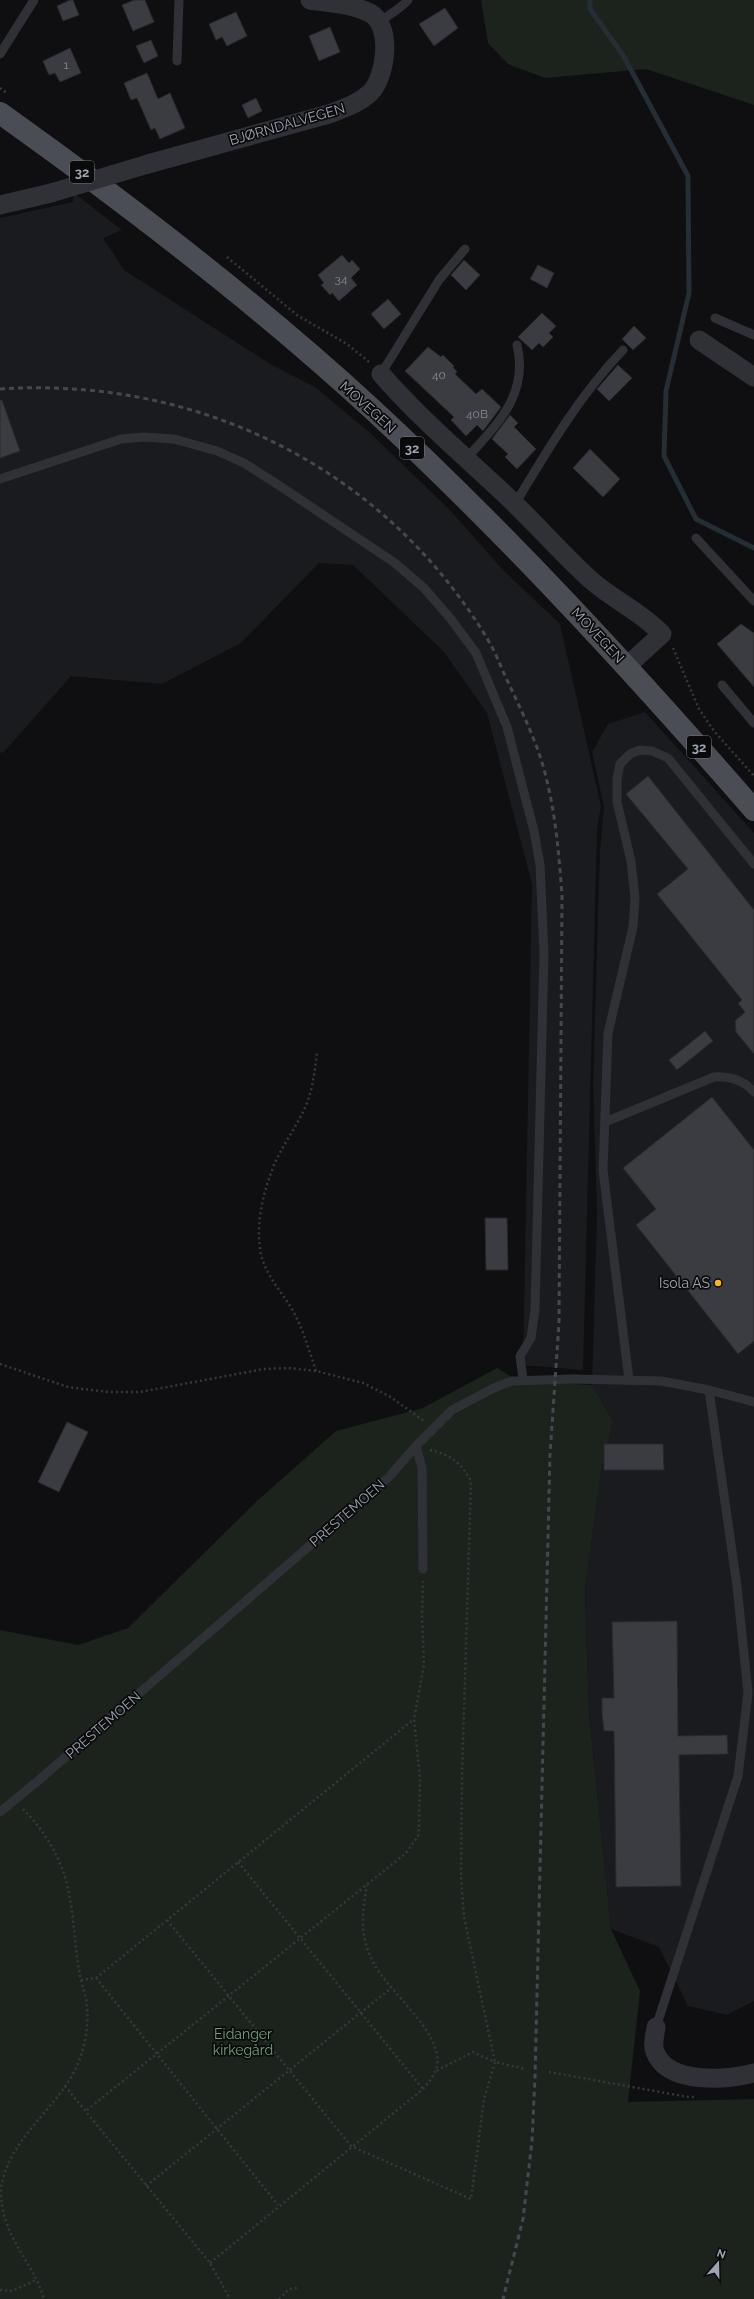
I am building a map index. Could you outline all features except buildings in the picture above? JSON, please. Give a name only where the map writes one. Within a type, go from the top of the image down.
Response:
[{"type":"main road","name":"MOVEGEN","points":[[0,113],[75,166],[161,233],[244,300],[372,409],[522,556],[627,666],[754,810]]},
{"type":"street","points":[[310,0],[353,7],[371,13],[381,22]]},
{"type":"street","name":"BJØRNDALVEGEN","points":[[0,205],[51,193],[148,164],[275,130],[329,114],[357,103],[372,92],[381,72],[385,51],[381,22]]},
{"type":"street","points":[[699,340],[754,377]]},
{"type":"street","name":"MOVEGEN","points":[[380,374],[410,407],[467,458],[593,582],[646,618],[662,634],[627,666]]},
{"type":"street","points":[[656,2027],[655,2051],[661,2062],[674,2070],[690,2077],[715,2079],[754,2074]]},
{"type":"lane","points":[[0,54],[34,0]]},
{"type":"lane","points":[[178,61],[179,0]]},
{"type":"lane","points":[[381,22],[390,13],[404,5],[408,0]]},
{"type":"lane","points":[[380,374],[439,280],[465,249]]},
{"type":"lane","points":[[715,318],[754,335]]},
{"type":"lane","points":[[467,458],[504,414],[513,399],[519,379],[520,357],[517,345]]},
{"type":"lane","points":[[515,504],[571,413],[597,378],[623,350]]},
{"type":"lane","points":[[0,479],[121,439],[144,437],[174,439],[217,451],[244,464],[280,486],[395,563],[424,588],[450,618],[476,652],[507,727],[534,831],[543,902],[544,954],[535,1310],[531,1338],[520,1356],[523,1379]]},
{"type":"lane","points":[[696,538],[754,601]]},
{"type":"lane","points":[[722,685],[754,723]]},
{"type":"lane","points":[[629,1380],[603,1170],[608,1034],[633,927],[634,898],[631,861],[617,802],[617,779],[620,764],[630,754],[640,750],[652,751],[668,758],[754,864]]},
{"type":"lane","points":[[605,1122],[714,1077],[727,1077],[740,1080],[754,1092]]},
{"type":"lane","name":"PRESTEMOEN","points":[[0,1812],[389,1477],[416,1446],[452,1410],[494,1388],[523,1379],[661,1381],[709,1390],[754,1402]]},
{"type":"lane","points":[[656,2027],[738,1776],[748,1693],[737,1586],[709,1390]]},
{"type":"lane","points":[[416,1446],[422,1468],[423,1569]]},
{"type":"path","points":[[662,634],[676,651],[700,709],[714,731],[754,776]]},
{"type":"path","points":[[316,1371],[305,1336],[292,1309],[270,1278],[261,1255],[258,1228],[264,1198],[274,1165],[307,1104],[313,1085],[318,1053]]},
{"type":"path","points":[[0,1364],[68,1387],[108,1392],[140,1392],[264,1369],[288,1368],[316,1371],[363,1383],[389,1396],[434,1428]]},
{"type":"path","points":[[168,1920],[351,2146],[471,2199],[484,2099],[495,2062],[464,1917],[461,1876],[462,1775],[471,1481],[456,1461],[448,1455],[416,1446]]},
{"type":"path","points":[[87,2110],[406,1853],[418,1836],[420,1778],[414,1719],[424,1665],[422,1616],[423,1569]]},
{"type":"path","points":[[81,1980],[96,1978],[414,1719]]},
{"type":"path","points":[[14,1800],[29,1815],[47,1839],[58,1858],[65,1877],[70,1900],[81,1980],[87,2007],[87,2026],[80,2060],[65,2086],[22,2137],[5,2171],[1,2189],[1,2205],[11,2241],[36,2280],[44,2299]]},
{"type":"path","points":[[238,1862],[423,2089]]},
{"type":"path","points":[[368,1884],[362,1916],[362,1932],[373,1961],[390,1989],[428,2032],[435,2043],[437,2064],[436,2071]]},
{"type":"path","points":[[96,1978],[278,2205]]},
{"type":"path","points":[[146,2186],[390,1989]]},
{"type":"path","points":[[210,2263],[278,2205],[423,2089],[436,2071],[473,2052],[495,2062],[525,2069]]},
{"type":"path","points":[[549,2072],[688,2097],[703,2096]]},
{"type":"path","points":[[65,2086],[87,2110],[146,2186],[210,2263],[230,2299]]},
{"type":"path","points":[[0,2290],[12,2291],[36,2280]]},
{"type":"path","points":[[279,2299],[289,2289],[298,2288]]},
{"type":"shaded area","points":[[74,193],[122,230],[103,238],[124,270],[270,364],[315,387],[369,432],[450,510],[502,569],[560,624],[601,806],[597,829],[583,1370],[523,1365],[532,884],[487,713],[444,652],[353,565],[319,563],[241,643],[162,684],[71,676],[4,752],[0,753],[0,218],[73,202]]},
{"type":"shaded area","points":[[645,712],[754,833],[754,2001],[727,2015],[688,2006],[659,1947],[611,1929],[589,1712],[585,1591],[601,1472],[613,1421],[592,1385],[597,1214],[593,1084],[600,850],[604,807],[592,752],[608,724]]},
{"type":"green space","points":[[481,0],[754,0],[754,105],[646,69],[545,78],[508,64],[488,43]]},
{"type":"green space","name":"Eidanger kirkegård","points":[[497,1368],[518,1381],[592,1385],[613,1421],[601,1472],[585,1591],[589,1712],[611,1929],[640,1991],[628,2102],[754,2099],[754,2299],[0,2299],[0,1630],[78,1645],[128,1628],[257,1501],[336,1431],[423,1408]]},
{"type":"waterway","points":[[590,0],[590,9],[623,55],[688,176],[689,293],[666,391],[664,456],[696,519],[754,548]]},
{"type":"railway","points":[[0,389],[74,389],[145,399],[214,417],[280,445],[341,482],[396,526],[446,579],[491,645],[530,730],[544,768],[555,823],[562,895],[559,1323],[550,1454],[535,2077],[532,2141],[523,2219],[503,2299]]},
{"type":"place","name":"Isola AS","points":[[718,1283]]}]
